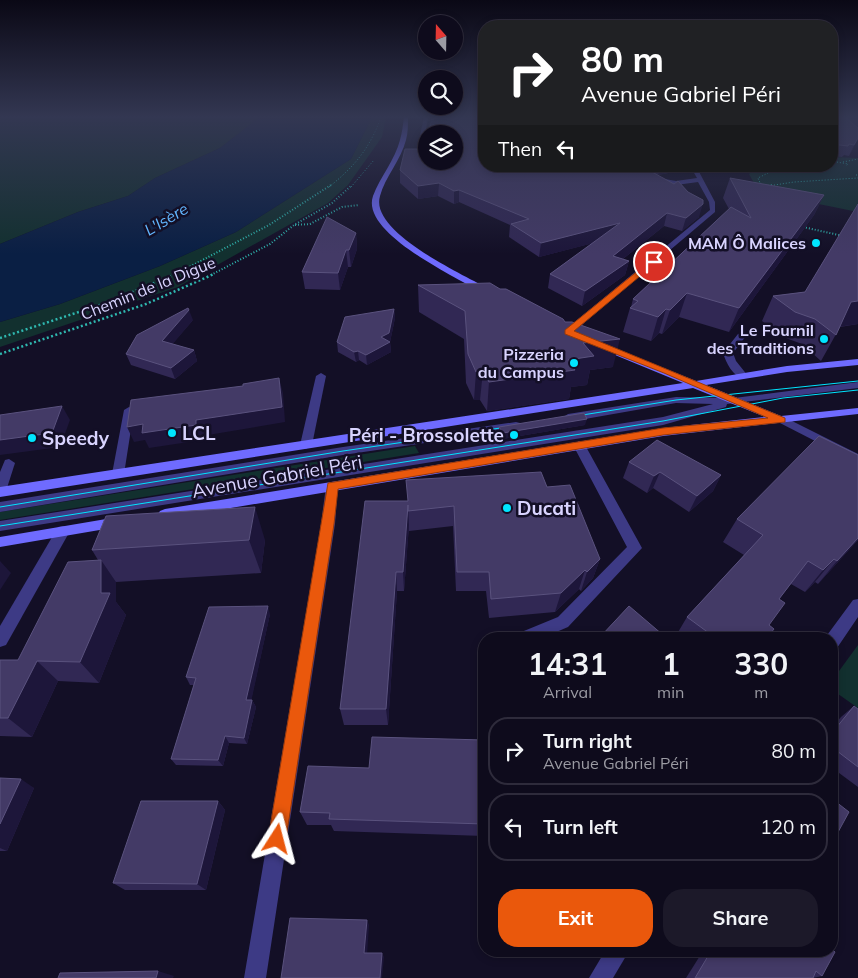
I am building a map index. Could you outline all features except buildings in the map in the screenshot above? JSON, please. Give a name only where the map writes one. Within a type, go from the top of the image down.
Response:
[{"type":"main road","points":[[393,163],[376,197],[376,205],[385,225],[402,241],[495,297]]},
{"type":"main road","points":[[595,343],[667,371],[695,385],[782,420]]},
{"type":"main road","name":"Avenue Gabriel Péri","points":[[0,491],[695,385],[787,369],[858,362]]},
{"type":"main road","name":"Avenue Gabriel Péri","points":[[150,517],[690,428],[858,412]]},
{"type":"main road","points":[[0,542],[130,520]]},
{"type":"street","points":[[568,332],[669,250],[703,214],[713,211],[712,202],[696,172]]},
{"type":"street","points":[[683,191],[655,179],[676,183],[699,180]]},
{"type":"street","points":[[741,336],[728,353],[731,362],[743,376]]},
{"type":"street","points":[[306,445],[321,376]]},
{"type":"street","name":"Avenue Gabriel Péri","points":[[558,419],[676,400],[734,401],[858,385]]},
{"type":"street","name":"Avenue Gabriel Péri","points":[[0,526],[663,421],[734,401]]},
{"type":"street","points":[[118,474],[129,410]]},
{"type":"street","points":[[782,420],[858,459]]},
{"type":"street","name":"Avenue Gabriel Péri","points":[[0,507],[334,453],[530,424]]},
{"type":"street","points":[[539,632],[563,622],[635,548],[579,445]]},
{"type":"street","points":[[0,491],[9,463]]},
{"type":"street","points":[[255,978],[328,524],[332,486]]},
{"type":"street","points":[[0,640],[63,532]]},
{"type":"street","points":[[838,633],[858,605]]},
{"type":"street","points":[[600,978],[614,957]]},
{"type":"path","points":[[0,338],[168,278],[303,206],[344,175],[355,163]]},
{"type":"path","name":"Chemin de la Digue","points":[[0,354],[91,324],[187,288],[250,256],[270,244],[294,225],[332,202],[356,182],[371,163]]},
{"type":"path","points":[[845,163],[848,164],[846,166]]},
{"type":"path","points":[[770,172],[758,178],[762,188],[794,182],[857,176]]},
{"type":"path","points":[[332,202],[342,207]]},
{"type":"path","points":[[294,225],[310,224],[342,207],[376,205]]},
{"type":"path","points":[[800,226],[827,230],[850,238]]},
{"type":"green space","points":[[0,163],[188,163],[155,178],[128,196],[78,212],[0,244]]},
{"type":"green space","points":[[345,163],[364,163],[348,185],[328,203],[178,287],[0,347],[0,322],[60,304],[160,266],[236,232]]},
{"type":"green space","points":[[838,163],[858,163],[858,212],[759,192],[749,174],[752,172],[838,172]]},
{"type":"green space","points":[[415,446],[419,453],[0,520],[0,512]]},
{"type":"green space","points":[[858,645],[858,708],[838,694],[838,672]]},
{"type":"water","name":"L'Isère","points":[[188,163],[345,163],[236,232],[160,266],[60,304],[0,322],[0,244],[78,212],[128,196],[155,178]]},
{"type":"tram line","points":[[570,417],[676,400],[858,381]]},
{"type":"tram line","points":[[0,526],[663,421],[783,398],[858,390]]},
{"type":"tram line","points":[[0,507],[343,451],[514,426]]},
{"type":"place","name":"MAM Ô Malices","points":[[816,243]]},
{"type":"place","name":"Le Fournil des Traditions","points":[[824,339]]},
{"type":"place","name":"Pizzeria du Campus","points":[[574,363]]},
{"type":"place","name":"LCL","points":[[172,433]]},
{"type":"place","name":"Péri - Brossolette","points":[[514,435]]},
{"type":"place","name":"Speedy","points":[[32,438]]},
{"type":"place","name":"Ducati","points":[[507,508]]},
{"type":"route","points":[[277,839],[328,524],[332,486],[690,428],[782,420],[695,385],[667,371],[568,332],[654,262]]}]
